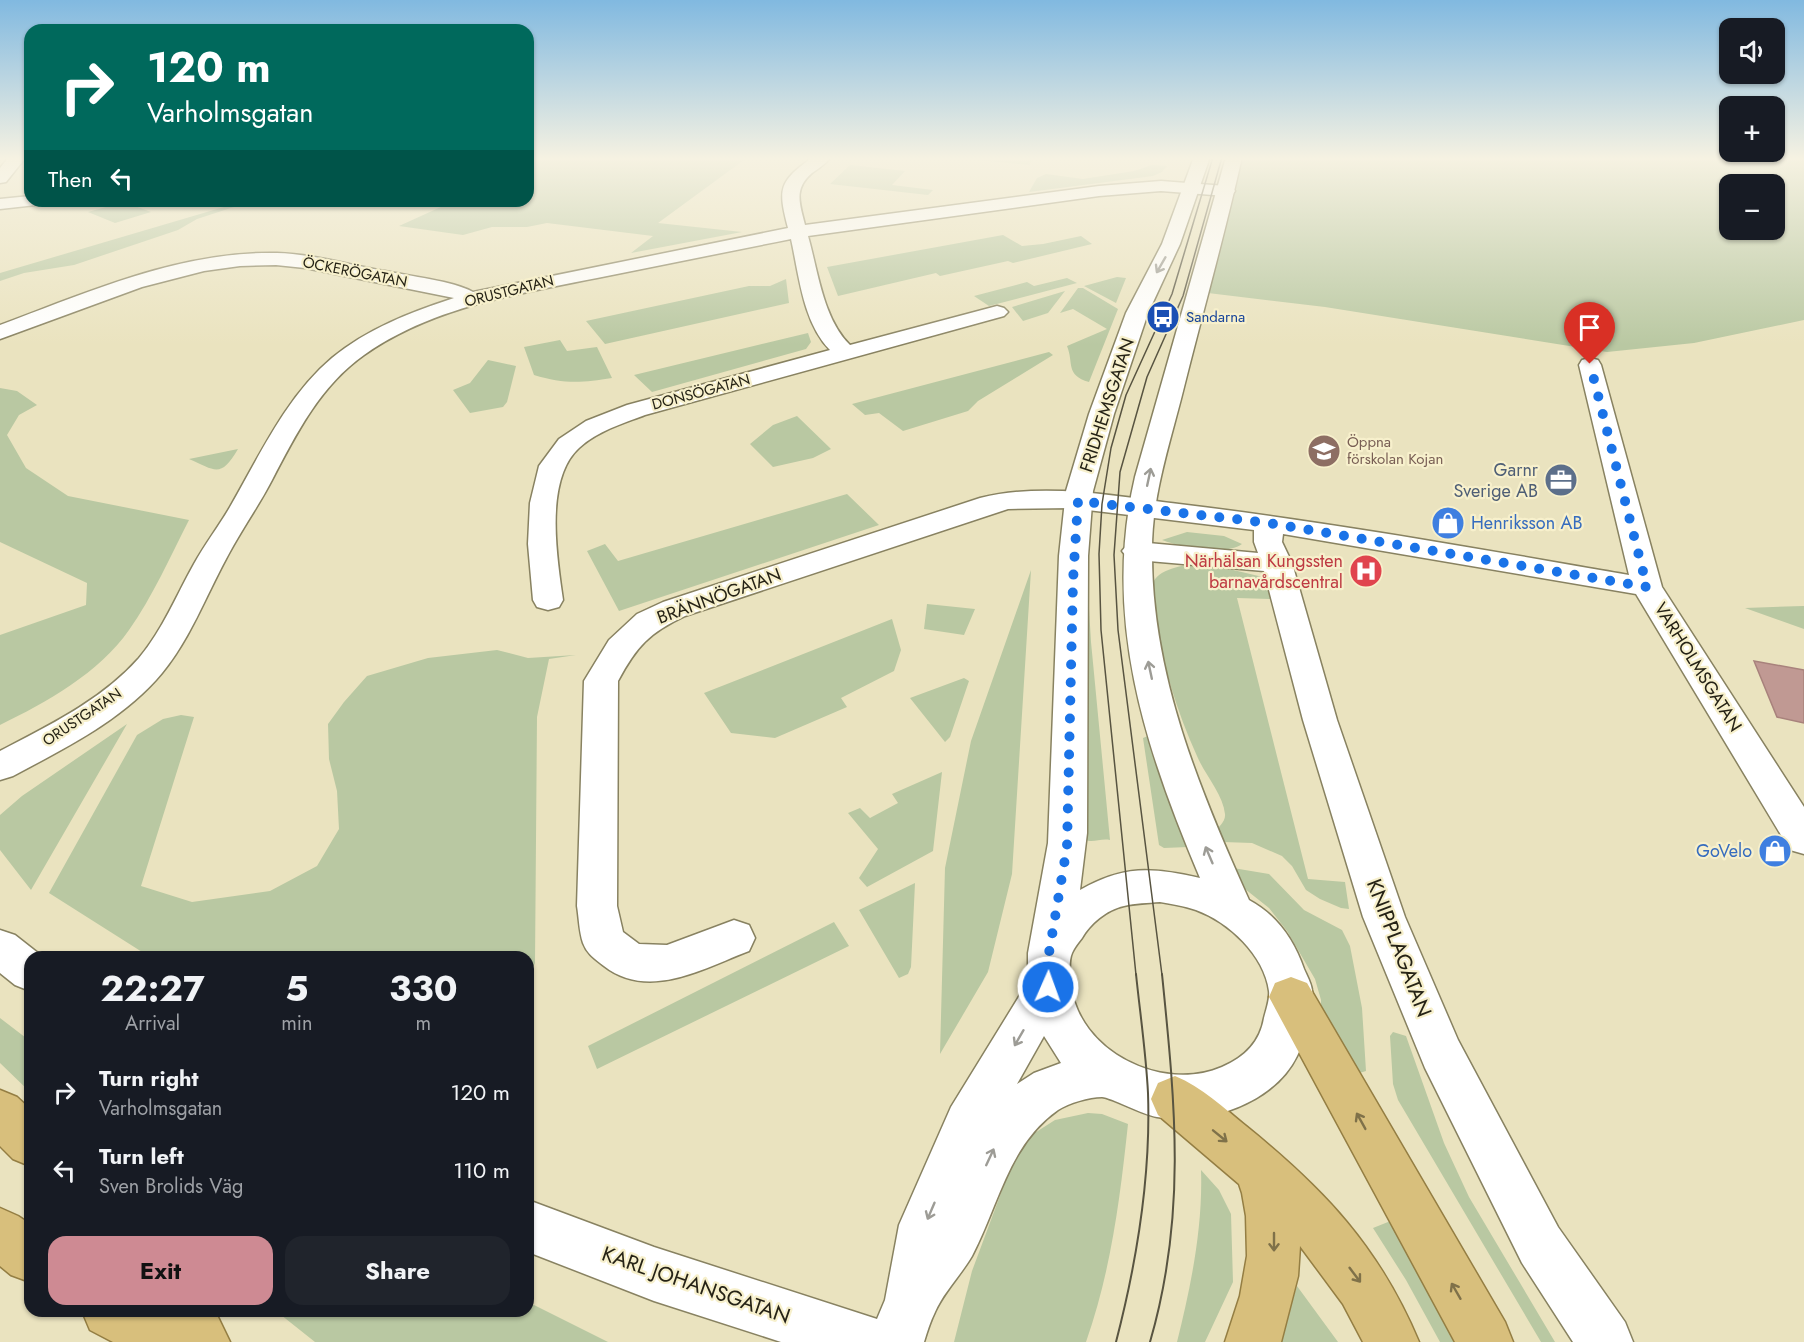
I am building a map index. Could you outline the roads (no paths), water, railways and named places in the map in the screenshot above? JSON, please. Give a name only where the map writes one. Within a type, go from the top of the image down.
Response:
[{"type":"highway","points":[[1291,997],[1485,1342]]},
{"type":"highway","points":[[1175,1099],[1257,1165],[1324,1233],[1363,1286],[1391,1342]]},
{"type":"highway","points":[[0,1113],[24,1136]]},
{"type":"highway","points":[[1253,1342],[1269,1293],[1275,1241],[1270,1202],[1257,1165]]},
{"type":"highway","points":[[0,1234],[24,1252]]},
{"type":"highway","points":[[121,1317],[170,1342]]},
{"type":"highway","points":[[189,1317],[202,1342]]},
{"type":"street","points":[[795,220],[820,316],[832,340],[844,352]]},
{"type":"street","name":"ORUSTGATAN","points":[[0,767],[103,706],[138,678],[164,648],[214,555],[294,417],[339,364],[354,352],[397,329],[470,299],[567,277],[798,232],[890,220]]},
{"type":"street","name":"FRIDHEMSGATAN","points":[[1049,970],[1067,847],[1073,570],[1078,501],[1098,425],[1137,314],[1150,282],[1170,247],[1180,220]]},
{"type":"street","points":[[1218,220],[1151,466],[1137,551],[1138,602],[1144,645],[1158,708],[1189,802],[1233,909]]},
{"type":"street","name":"ÖCKERÖGATAN","points":[[0,332],[99,295],[196,266],[247,259],[298,261],[460,293],[470,299]]},
{"type":"street","name":"ÖCKERÖGATAN","points":[[16,304],[99,295]]},
{"type":"street","name":"DONSÖGATAN","points":[[548,600],[544,570],[544,501],[550,470],[561,451],[576,438],[591,429],[636,410],[997,312]]},
{"type":"street","points":[[1590,364],[1647,587]]},
{"type":"street","name":"BRÄNNÖGATAN","points":[[734,938],[667,963],[646,964],[628,960],[604,942],[597,906],[601,681],[620,647],[648,621],[674,609],[965,512],[1003,501],[1078,501]]},
{"type":"street","name":"VARHOLMSGATAN","points":[[1078,501],[1269,523],[1647,587],[1804,839]]},
{"type":"street","name":"KNIPPLAGATAN","points":[[1269,523],[1268,542],[1277,563],[1320,720],[1384,917],[1440,1053],[1540,1245],[1605,1342]]},
{"type":"street","points":[[1137,551],[1277,563]]},
{"type":"street","points":[[904,1321],[925,1225],[968,1124],[1049,970],[1055,938],[1071,915],[1088,901],[1113,890],[1152,885],[1195,892],[1233,909],[1255,926],[1280,954],[1288,977],[1291,997],[1290,1015],[1278,1049],[1257,1072],[1244,1080],[1201,1096],[1175,1099],[1148,1093],[1108,1074],[1084,1056],[1064,1030],[1049,970]]},
{"type":"street","points":[[0,948],[24,967]]},
{"type":"street","points":[[904,1321],[958,1230],[999,1136],[1014,1119],[1045,1092],[1064,1083],[1108,1074]]},
{"type":"street","name":"KARL JOHANSGATAN","points":[[534,1228],[654,1274],[865,1342]]},
{"type":"tram line","points":[[1136,975],[1101,630],[1099,554],[1102,504],[1111,448],[1126,395],[1172,294],[1194,220]]},
{"type":"tram line","points":[[1162,975],[1118,630],[1114,555],[1120,472],[1147,377],[1183,296],[1204,220]]},
{"type":"tram line","points":[[1116,1342],[1136,1250],[1147,1156],[1148,1093],[1136,974]]},
{"type":"tram line","points":[[1150,1342],[1162,1295],[1169,1249],[1175,1159],[1171,1068],[1162,974]]},
{"type":"place","name":"Sandarna","points":[[1163,317]]},
{"type":"place","name":"Öppna förskolan Kojan","points":[[1324,451]]},
{"type":"place","name":"Garnr Sverige AB","points":[[1561,480]]},
{"type":"place","name":"Henriksson AB","points":[[1448,523]]},
{"type":"place","name":"Närhälsan Kungssten barnavårdscentral","points":[[1366,571]]},
{"type":"place","name":"GoVelo","points":[[1775,851]]}]
